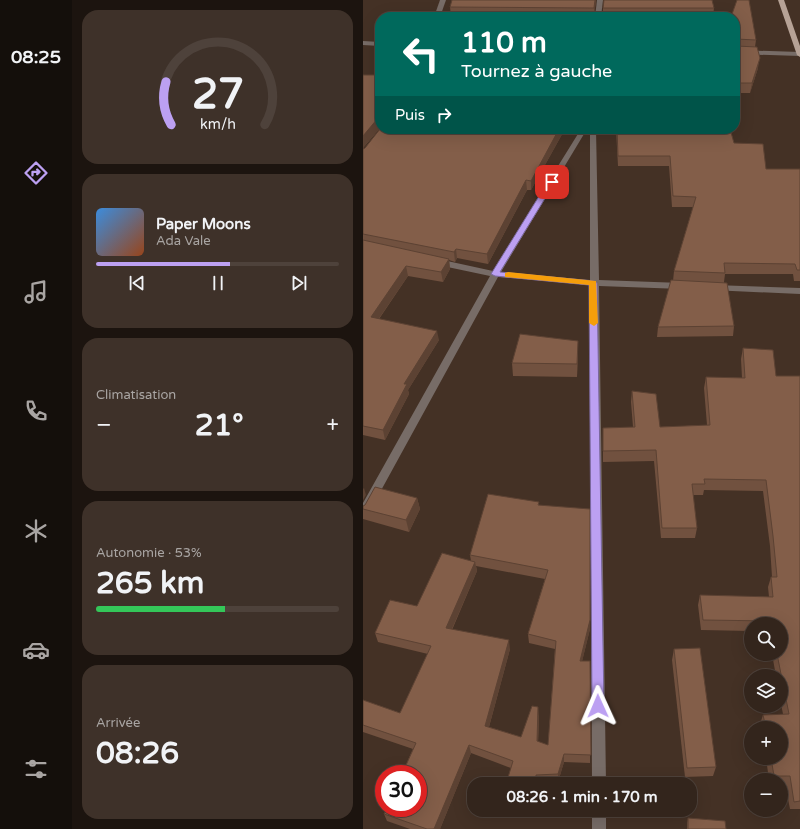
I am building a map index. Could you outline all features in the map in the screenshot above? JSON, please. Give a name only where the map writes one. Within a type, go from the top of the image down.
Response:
[{"type":"main road","points":[[781,0],[800,54]]},
{"type":"street","points":[[439,12],[443,0]]},
{"type":"street","points":[[599,12],[600,0]]},
{"type":"street","points":[[363,43],[375,44]]},
{"type":"street","points":[[740,52],[800,54]]},
{"type":"street","points":[[363,513],[495,274],[581,134]]},
{"type":"street","points":[[593,134],[593,283],[599,777]]},
{"type":"street","points":[[433,261],[495,274],[593,283],[689,287]]},
{"type":"street","points":[[705,287],[800,291]]},
{"type":"street","points":[[599,817],[599,829]]},
{"type":"building","points":[[452,0],[595,0],[594,8],[450,7]]},
{"type":"building","points":[[604,0],[712,0],[714,8],[603,8]]},
{"type":"building","points":[[737,0],[749,0],[756,40],[740,39],[740,12],[733,12]]},
{"type":"building","points":[[740,46],[757,47],[760,58],[752,83],[740,83]]},
{"type":"building","points":[[363,75],[375,75],[375,122],[363,136]]},
{"type":"building","points":[[376,134],[556,134],[531,181],[526,180],[487,254],[456,249],[454,252],[363,234],[363,149]]},
{"type":"building","points":[[617,134],[731,134],[734,143],[763,144],[766,169],[800,169],[800,270],[797,270],[795,264],[724,263],[725,273],[674,271],[696,197],[673,196],[670,156],[618,156]]},
{"type":"building","points":[[363,240],[449,259],[441,272],[406,266],[371,317],[437,331],[404,384],[407,384],[383,430],[363,426]]},
{"type":"building","points":[[671,280],[727,283],[734,326],[658,327]]},
{"type":"building","points":[[520,334],[578,341],[577,364],[512,363]]},
{"type":"building","points":[[743,348],[773,350],[776,376],[800,376],[800,801],[794,802],[790,776],[788,776],[788,773],[774,773],[772,765],[788,765],[788,721],[764,721],[763,715],[789,714],[788,669],[780,669],[778,661],[788,661],[788,617],[744,617],[744,621],[703,620],[700,595],[773,597],[771,577],[777,577],[766,480],[704,479],[705,484],[692,484],[697,528],[662,528],[656,450],[603,451],[603,428],[635,427],[632,391],[656,394],[660,427],[710,425],[706,377],[745,378]]},
{"type":"building","points":[[375,487],[417,498],[406,520],[363,509],[363,506]]},
{"type":"building","points":[[488,494],[539,502],[538,505],[590,509],[590,620],[580,661],[590,661],[591,755],[564,754],[558,774],[536,775],[536,777],[508,777],[513,761],[469,745],[434,829],[427,829],[393,817],[427,817],[427,765],[406,765],[416,743],[363,725],[363,700],[400,713],[431,646],[375,633],[390,600],[417,606],[442,553],[475,562],[446,628],[509,640],[485,726],[521,737],[532,706],[538,707],[537,741],[548,745],[556,641],[528,634],[548,570],[470,555]]},
{"type":"building","points":[[700,648],[716,767],[687,768],[674,649]]},
{"type":"building","points":[[688,818],[725,821],[726,829],[688,829]]},
{"type":"slow traffic","points":[[508,275],[593,283],[594,323]]},
{"type":"route","points":[[552,182],[495,274],[593,283],[598,706]]}]
